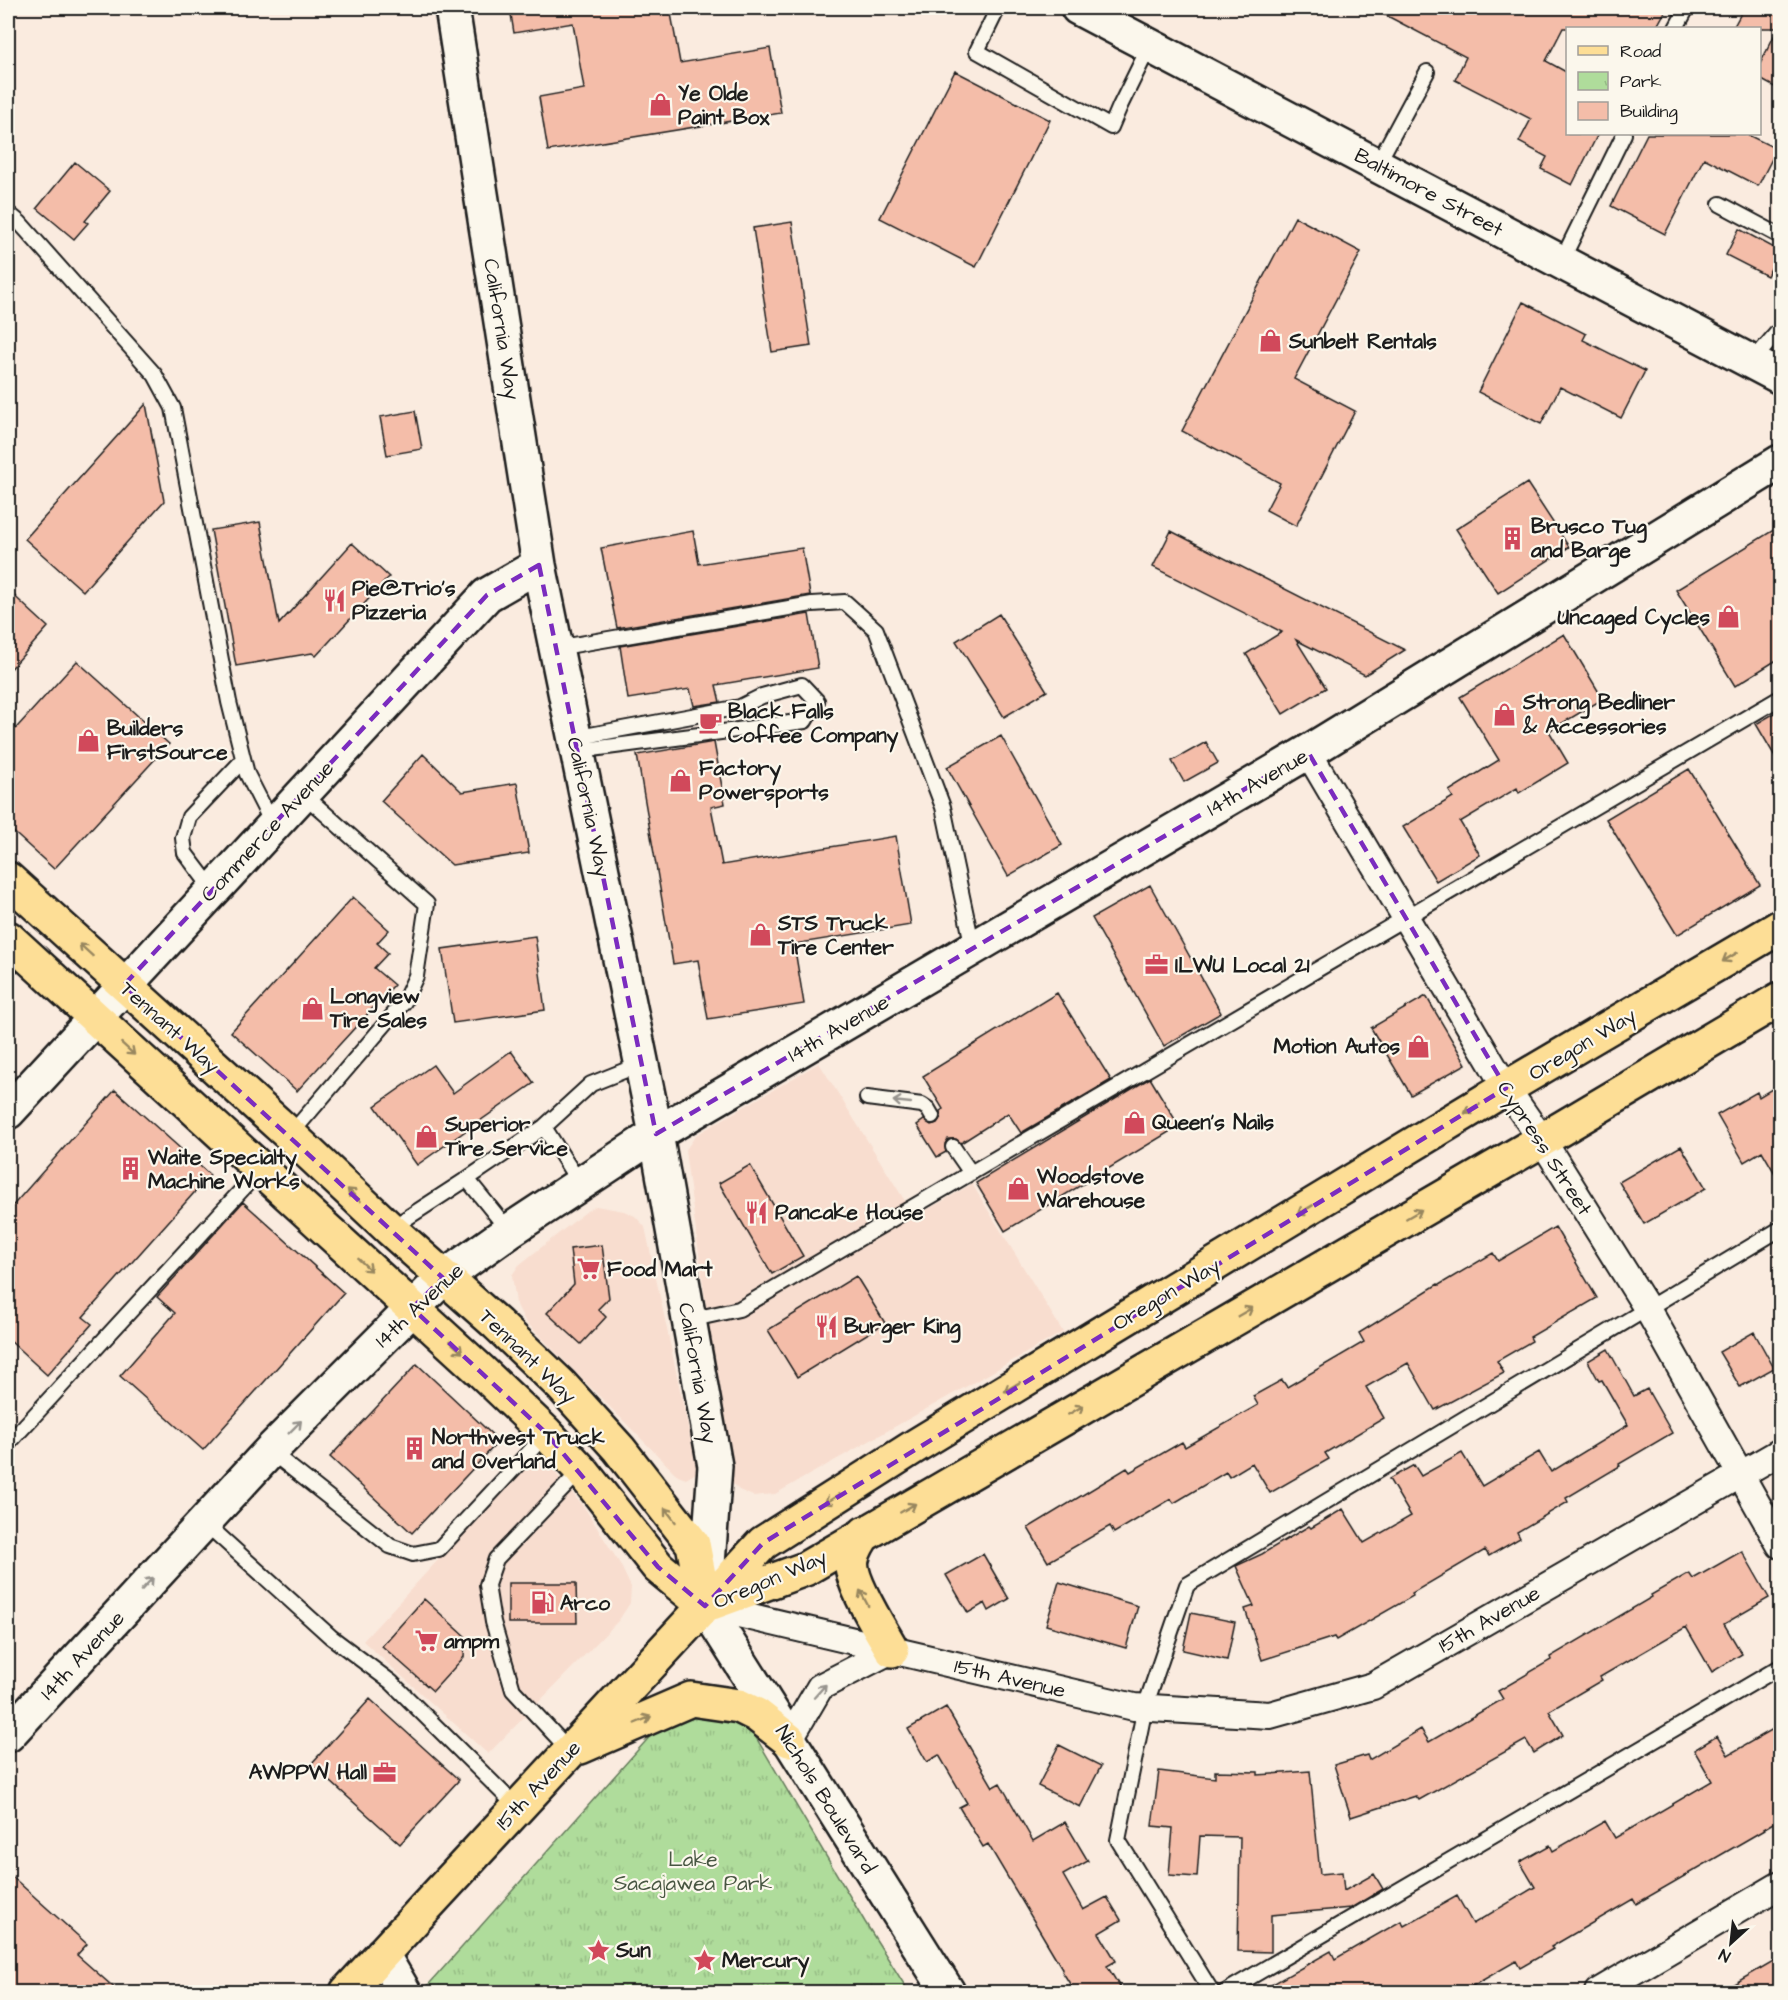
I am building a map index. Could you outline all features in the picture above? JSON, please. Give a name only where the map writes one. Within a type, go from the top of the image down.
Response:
[{"type":"main road","name":"Tennant Way","points":[[8,879],[443,1278],[497,1324],[553,1378],[619,1449],[693,1544],[705,1606]]},
{"type":"main road","name":"Oregon Way","points":[[705,1606],[763,1543],[917,1445],[1506,1088],[1780,927]]},
{"type":"main road","name":"Tennant Way","points":[[8,938],[546,1433],[581,1470],[657,1567],[705,1606]]},
{"type":"main road","name":"Oregon Way","points":[[705,1606],[805,1569],[1780,999]]},
{"type":"main road","points":[[865,1533],[855,1548],[851,1561],[856,1583],[892,1650]]},
{"type":"main road","name":"15th Avenue","points":[[347,1992],[705,1606]]},
{"type":"main road","points":[[570,1751],[691,1699],[739,1706],[758,1715],[789,1740]]},
{"type":"street","name":"California Way","points":[[452,8],[539,565],[656,1134],[715,1466],[705,1606]]},
{"type":"street","name":"Baltimore Street","points":[[1078,8],[1780,377]]},
{"type":"street","name":"14th Avenue","points":[[8,1735],[270,1451],[443,1278],[509,1231],[656,1134],[1308,752],[1780,462]]},
{"type":"street","name":"Commerce Avenue","points":[[8,1112],[487,595],[539,565]]},
{"type":"street","name":"Cypress Street","points":[[1308,752],[1506,1088],[1542,1140],[1647,1308],[1780,1545]]},
{"type":"street","name":"15th Avenue","points":[[705,1606],[1134,1707],[1270,1715],[1373,1686],[1780,1452]]},
{"type":"street","name":"Nichols Boulevard","points":[[705,1606],[948,1992]]},
{"type":"street","points":[[789,1740],[820,1687],[892,1650]]},
{"type":"street","points":[[1598,1992],[1780,1885]]},
{"type":"street","points":[[382,1954],[404,1992]]},
{"type":"lane","points":[[998,8],[977,51],[1111,127],[1150,45]]},
{"type":"lane","points":[[1677,27],[1687,8]]},
{"type":"lane","points":[[1377,165],[1427,72]]},
{"type":"lane","points":[[1561,262],[1624,135]]},
{"type":"lane","points":[[1720,204],[1780,236]]},
{"type":"lane","points":[[8,213],[28,232],[155,375],[173,408],[229,702],[247,774],[273,825]]},
{"type":"lane","points":[[1752,362],[1780,329]]},
{"type":"lane","points":[[556,648],[812,604],[845,602],[876,630],[943,807],[973,948]]},
{"type":"lane","points":[[802,685],[817,701],[805,721],[576,745],[740,707],[762,696],[802,685]]},
{"type":"lane","points":[[689,1320],[739,1309],[1780,698]]},
{"type":"lane","points":[[213,890],[184,853],[183,838],[189,817],[243,759]]},
{"type":"lane","points":[[290,1136],[404,1002],[416,976],[427,904],[302,794]]},
{"type":"lane","points":[[390,1229],[544,1127],[591,1084],[642,1064]]},
{"type":"lane","points":[[867,1098],[922,1105],[932,1116]]},
{"type":"lane","points":[[544,1127],[580,1184]]},
{"type":"lane","points":[[953,1147],[971,1173]]},
{"type":"lane","points":[[8,1444],[261,1169]]},
{"type":"lane","points":[[467,1179],[509,1231]]},
{"type":"lane","points":[[1212,1992],[1118,1840],[1145,1707],[1187,1585],[1780,1229]]},
{"type":"lane","points":[[270,1451],[390,1546],[414,1554],[439,1549],[546,1433]]},
{"type":"lane","points":[[570,1751],[513,1690],[493,1622],[487,1585],[496,1559],[581,1470]]},
{"type":"lane","points":[[204,1522],[331,1637],[392,1682],[517,1808]]},
{"type":"lane","points":[[1225,1992],[1780,1668]]},
{"type":"highlighted area","points":[[539,565],[656,1134],[1308,752],[1506,1088],[763,1543],[705,1606],[658,1567],[546,1433],[412,1308],[443,1278],[124,985],[487,595]]},
{"type":"shaded area","points":[[819,1063],[915,1217],[972,1184],[1063,1332],[775,1494],[753,1496],[739,1490],[730,1481],[685,1151],[696,1135]]},
{"type":"shaded area","points":[[596,1206],[624,1211],[635,1216],[645,1227],[696,1464],[696,1473],[686,1479],[678,1476],[525,1321],[516,1303],[512,1275],[519,1265]]},
{"type":"shaded area","points":[[538,1452],[586,1510],[620,1564],[631,1587],[630,1603],[619,1620],[488,1754],[363,1641]]},
{"type":"green space","name":"Lake Sacajawea Park","points":[[687,1710],[725,1710],[751,1729],[909,1992],[422,1992],[653,1733]]},
{"type":"building","name":"Ye Olde Paint Box","points":[[510,8],[670,8],[680,63],[770,48],[781,113],[548,151],[539,97],[584,89],[573,23],[514,33]]},
{"type":"building","points":[[1372,8],[1667,8],[1657,27],[1563,28],[1546,61],[1566,72],[1566,135],[1597,135],[1572,185],[1541,169],[1547,157],[1519,142],[1531,119],[1455,80],[1466,57]]},
{"type":"building","points":[[1744,8],[1780,8],[1780,90],[1761,80],[1761,62],[1778,28],[1734,27]]},
{"type":"building","points":[[955,71],[1050,120],[976,267],[880,218]]},
{"type":"building","points":[[1646,135],[1748,135],[1777,149],[1758,186],[1704,158],[1665,234],[1611,206]]},
{"type":"building","points":[[75,162],[110,191],[85,221],[88,223],[74,239],[37,208]]},
{"type":"building","name":"Sunbelt Rentals","points":[[1295,217],[1361,252],[1294,379],[1355,411],[1296,526],[1266,510],[1280,483],[1182,431]]},
{"type":"building","points":[[792,222],[811,346],[772,352],[753,228]]},
{"type":"building","points":[[1739,229],[1780,251],[1767,276],[1726,255]]},
{"type":"building","points":[[1523,302],[1586,334],[1583,340],[1645,371],[1621,418],[1560,387],[1541,424],[1478,392]]},
{"type":"building","points":[[146,404],[164,501],[83,591],[25,539]]},
{"type":"building","points":[[415,411],[422,449],[387,455],[380,417]]},
{"type":"building","name":"Brusco Tug and Barge","points":[[1527,483],[1569,547],[1498,593],[1456,529]]},
{"type":"building","points":[[260,522],[279,624],[352,543],[389,577],[316,656],[312,653],[236,666],[211,530]]},
{"type":"building","name":"Uncaged Cycles","points":[[1780,526],[1780,658],[1735,686],[1676,590]]},
{"type":"building","points":[[693,531],[699,564],[802,548],[810,595],[617,628],[601,548]]},
{"type":"building","points":[[1171,531],[1405,650],[1365,675],[1296,640],[1326,688],[1283,714],[1246,654],[1282,632],[1153,567]]},
{"type":"building","points":[[8,590],[48,627],[8,672]]},
{"type":"building","points":[[809,614],[818,668],[716,685],[720,702],[694,706],[690,689],[628,699],[620,646]]},
{"type":"building","points":[[999,614],[1047,691],[1004,717],[956,641]]},
{"type":"building","points":[[1564,634],[1603,699],[1549,731],[1568,763],[1519,793],[1517,788],[1460,822],[1480,855],[1436,881],[1403,827],[1453,797],[1449,791],[1499,760],[1460,697]]},
{"type":"building","name":"Builders FirstSource","points":[[77,661],[169,744],[54,869],[8,827],[8,737]]},
{"type":"building","points":[[1780,710],[1780,765],[1756,724]]},
{"type":"building","points":[[1001,736],[1062,845],[1008,876],[947,767]]},
{"type":"building","name":"STS Truck Tire Center","points":[[714,742],[725,804],[711,807],[722,865],[896,836],[911,925],[794,944],[804,1004],[708,1019],[698,960],[673,964],[637,755]]},
{"type":"building","points":[[1206,742],[1218,763],[1184,782],[1172,761]]},
{"type":"building","points":[[423,754],[462,792],[517,783],[529,853],[452,865],[381,801]]},
{"type":"building","points":[[1689,769],[1760,885],[1677,935],[1606,819]]},
{"type":"building","name":"ILWU Local 21","points":[[1150,885],[1221,1013],[1164,1046],[1092,918]]},
{"type":"building","name":"Longview Tire Sales","points":[[353,897],[389,930],[377,943],[388,953],[374,968],[394,985],[297,1091],[231,1032]]},
{"type":"building","points":[[535,936],[545,1010],[453,1023],[442,949]]},
{"type":"building","points":[[1057,993],[1111,1080],[1021,1133],[1008,1113],[961,1143],[956,1139],[948,1139],[945,1144],[946,1152],[937,1157],[917,1125],[924,1120],[931,1125],[937,1123],[941,1117],[940,1111],[943,1109],[923,1076]]},
{"type":"building","name":"Motion Autos","points":[[1426,996],[1466,1064],[1411,1095],[1371,1028]]},
{"type":"building","name":"Superior Tire Service","points":[[511,1051],[534,1083],[417,1165],[375,1106],[433,1065],[453,1093]]},
{"type":"building","points":[[1150,1078],[1179,1126],[1005,1231],[976,1183]]},
{"type":"building","points":[[1780,1084],[1780,1182],[1762,1151],[1744,1162],[1717,1115],[1757,1092],[1759,1097]]},
{"type":"building","points":[[115,1090],[210,1175],[83,1317],[92,1324],[47,1375],[8,1339],[8,1211]]},
{"type":"building","points":[[1681,1146],[1706,1188],[1644,1224],[1619,1182]]},
{"type":"building","name":"Pancake House","points":[[750,1165],[803,1256],[772,1274],[719,1183]]},
{"type":"building","points":[[243,1202],[344,1293],[203,1450],[120,1376],[175,1313],[157,1297]]},
{"type":"building","points":[[1555,1227],[1597,1298],[1530,1337],[1532,1341],[1497,1361],[1504,1373],[1435,1410],[1408,1363],[1366,1387],[1384,1418],[1325,1453],[1329,1459],[1270,1493],[1252,1463],[1229,1477],[1226,1472],[1174,1503],[1171,1499],[1114,1533],[1110,1526],[1048,1562],[1028,1528],[1127,1468],[1130,1472],[1182,1442],[1185,1447],[1258,1405],[1253,1396],[1282,1380],[1287,1387],[1364,1342],[1359,1333],[1438,1284],[1493,1253],[1498,1261]]},
{"type":"building","points":[[602,1245],[609,1298],[598,1309],[606,1317],[581,1344],[547,1313],[574,1284],[570,1249]]},
{"type":"building","name":"Burger King","points":[[856,1276],[885,1323],[797,1377],[768,1330]]},
{"type":"building","points":[[1754,1332],[1774,1368],[1740,1387],[1719,1352]]},
{"type":"building","points":[[1608,1349],[1634,1396],[1647,1389],[1672,1433],[1566,1498],[1568,1502],[1517,1532],[1520,1538],[1489,1556],[1485,1550],[1412,1593],[1413,1596],[1336,1640],[1334,1637],[1262,1660],[1245,1609],[1254,1606],[1236,1566],[1343,1509],[1364,1543],[1411,1516],[1389,1479],[1414,1465],[1421,1476],[1462,1453],[1482,1486],[1539,1452],[1551,1472],[1628,1425],[1602,1380],[1599,1381],[1588,1361]]},
{"type":"building","name":"Northwest Truck and Overland","points":[[417,1364],[499,1441],[412,1533],[330,1457]]},
{"type":"building","points":[[1742,1551],[1769,1598],[1724,1624],[1742,1654],[1712,1672],[1686,1627],[1600,1677],[1602,1680],[1549,1711],[1563,1735],[1534,1753],[1526,1740],[1419,1800],[1416,1796],[1351,1817],[1334,1765],[1367,1755],[1369,1760],[1421,1729],[1429,1742],[1503,1699],[1498,1691],[1551,1660],[1550,1657],[1652,1597],[1651,1595],[1689,1573],[1693,1579]]},
{"type":"building","points":[[983,1554],[1009,1599],[989,1611],[985,1603],[968,1613],[946,1575]]},
{"type":"building","points":[[1059,1582],[1138,1606],[1126,1648],[1046,1625]]},
{"type":"building","name":"Arco","points":[[508,1583],[576,1583],[577,1623],[508,1623]]},
{"type":"building","name":"ampm","points":[[424,1599],[465,1636],[464,1657],[433,1691],[382,1646]]},
{"type":"building","points":[[1191,1613],[1235,1622],[1227,1660],[1183,1650]]},
{"type":"building","name":"AWPPW Hall","points":[[370,1699],[459,1780],[400,1844],[311,1764]]},
{"type":"building","points":[[946,1707],[993,1787],[1000,1783],[1033,1841],[1065,1822],[1088,1861],[1063,1875],[1083,1910],[1107,1897],[1121,1920],[1099,1933],[1116,1961],[1107,1966],[1123,1992],[1075,1992],[988,1844],[983,1847],[959,1807],[967,1803],[939,1755],[927,1762],[908,1729]]},
{"type":"building","points":[[1780,1725],[1780,1819],[1636,1904],[1633,1899],[1520,1968],[1516,1961],[1462,1992],[1259,1992],[1331,1951],[1335,1959],[1401,1921],[1404,1926],[1457,1896],[1473,1924],[1535,1887],[1520,1862],[1550,1845],[1553,1851],[1605,1821],[1615,1838],[1712,1781],[1694,1750],[1717,1736],[1728,1755]]},
{"type":"building","points":[[1059,1745],[1101,1766],[1080,1807],[1038,1786]]},
{"type":"building","points":[[1159,1771],[1215,1778],[1215,1771],[1258,1772],[1258,1775],[1310,1771],[1320,1874],[1342,1872],[1344,1891],[1374,1874],[1383,1889],[1351,1908],[1271,1915],[1271,1952],[1238,1951],[1240,1837],[1200,1836],[1197,1877],[1169,1875],[1173,1828],[1152,1826]]},
{"type":"building","points":[[8,1873],[87,1944],[77,1955],[119,1992],[8,1992]]},
{"type":"building","points":[[1780,1957],[1780,1992],[1720,1992]]},
{"type":"place","name":"Ye Olde Paint Box","points":[[660,105]]},
{"type":"place","name":"Sunbelt Rentals","points":[[1271,341]]},
{"type":"place","name":"Brusco Tug and Barge","points":[[1513,538]]},
{"type":"place","name":"Pie@Trio's Pizzeria","points":[[334,600]]},
{"type":"place","name":"Uncaged Cycles","points":[[1728,617]]},
{"type":"place","name":"Strong Bedliner & Accessories","points":[[1505,714]]},
{"type":"place","name":"Black Falls Coffee Company","points":[[710,723]]},
{"type":"place","name":"Builders FirstSource","points":[[89,740]]},
{"type":"place","name":"Factory Powersports","points":[[681,780]]},
{"type":"place","name":"STS Truck Tire Center","points":[[760,935]]},
{"type":"place","name":"ILWU Local 21","points":[[1157,965]]},
{"type":"place","name":"Longview Tire Sales","points":[[312,1008]]},
{"type":"place","name":"Motion Autos","points":[[1418,1046]]},
{"type":"place","name":"Queen's Nails","points":[[1134,1122]]},
{"type":"place","name":"Superior Tire Service","points":[[427,1136]]},
{"type":"place","name":"Waite Specialty Machine Works","points":[[130,1169]]},
{"type":"place","name":"Woodstove Warehouse","points":[[1019,1188]]},
{"type":"place","name":"Pancake House","points":[[757,1212]]},
{"type":"place","name":"Food Mart","points":[[589,1269]]},
{"type":"place","name":"Burger King","points":[[826,1326]]},
{"type":"place","name":"Northwest Truck and Overland","points":[[414,1449]]},
{"type":"place","name":"Arco","points":[[542,1603]]},
{"type":"place","name":"ampm","points":[[426,1641]]},
{"type":"place","name":"AWPPW Hall","points":[[385,1772]]},
{"type":"place","name":"Sun","points":[[598,1950]]},
{"type":"place","name":"Mercury","points":[[704,1960]]}]
